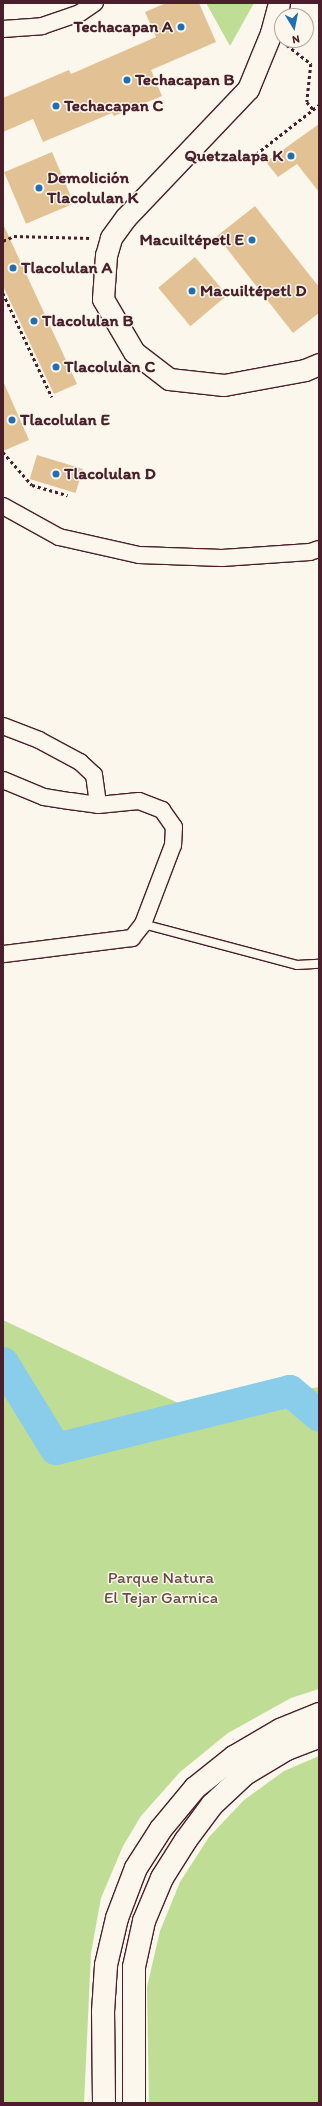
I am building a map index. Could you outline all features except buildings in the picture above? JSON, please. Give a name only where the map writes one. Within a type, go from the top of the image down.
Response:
[{"type":"main road","points":[[104,2103],[102,2012],[106,1965],[117,1918],[136,1868],[161,1829],[195,1788],[234,1757],[280,1730],[319,1714]]},
{"type":"main road","points":[[134,2103],[134,1967],[144,1922],[162,1878],[186,1840],[212,1805],[245,1774],[287,1749],[319,1737]]},
{"type":"street","points":[[3,29],[42,26],[80,13],[95,3]]},
{"type":"street","points":[[279,3],[271,33],[248,89],[126,217],[112,238],[106,255],[103,299],[134,352],[169,379],[224,385],[305,370],[319,364]]},
{"type":"street","points":[[3,506],[59,537],[139,555],[222,558],[310,552],[319,549]]},
{"type":"street","points":[[3,726],[39,740],[80,762],[94,775],[98,805]]},
{"type":"street","points":[[3,780],[44,797],[98,805],[139,801],[162,810],[174,827],[174,845],[143,924],[132,938],[119,942],[3,954]]},
{"type":"lane","points":[[143,924],[297,965],[319,964]]},
{"type":"path","points":[[271,33],[311,64],[307,102],[314,110]]},
{"type":"path","points":[[256,154],[319,105]]},
{"type":"path","points":[[3,241],[14,236],[112,238]]},
{"type":"path","points":[[3,293],[52,398]]},
{"type":"path","points":[[3,452],[32,485],[68,495]]},
{"type":"green space","points":[[206,3],[254,3],[230,46]]},
{"type":"green space","name":"Parque Natura El Tejar Garnica","points":[[3,1320],[193,1410],[319,1387],[319,1689],[291,1698],[228,1733],[180,1772],[141,1816],[123,1846],[101,1898],[91,1953],[84,2103],[3,2103]]},
{"type":"green space","points":[[319,1756],[319,2103],[149,2103],[147,1987],[160,1931],[180,1882],[209,1837],[244,1800],[284,1771]]},
{"type":"waterway","points":[[3,1363],[56,1449],[290,1391],[319,1415]]},
{"type":"place","name":"Techacapan A","points":[[181,27]]},
{"type":"place","name":"Techacapan B","points":[[127,80]]},
{"type":"place","name":"Techacapan C","points":[[56,106]]},
{"type":"place","name":"Quetzalapa K","points":[[291,156]]},
{"type":"place","name":"Demolición Tlacolulan K","points":[[39,188]]},
{"type":"place","name":"Macuiltépetl E","points":[[252,240]]},
{"type":"place","name":"Tlacolulan A","points":[[13,268]]},
{"type":"place","name":"Macuiltépetl D","points":[[192,291]]},
{"type":"place","name":"Tlacolulan B","points":[[34,321]]},
{"type":"place","name":"Tlacolulan C","points":[[56,367]]},
{"type":"place","name":"Tlacolulan E","points":[[12,420]]},
{"type":"place","name":"Tlacolulan D","points":[[56,474]]}]
